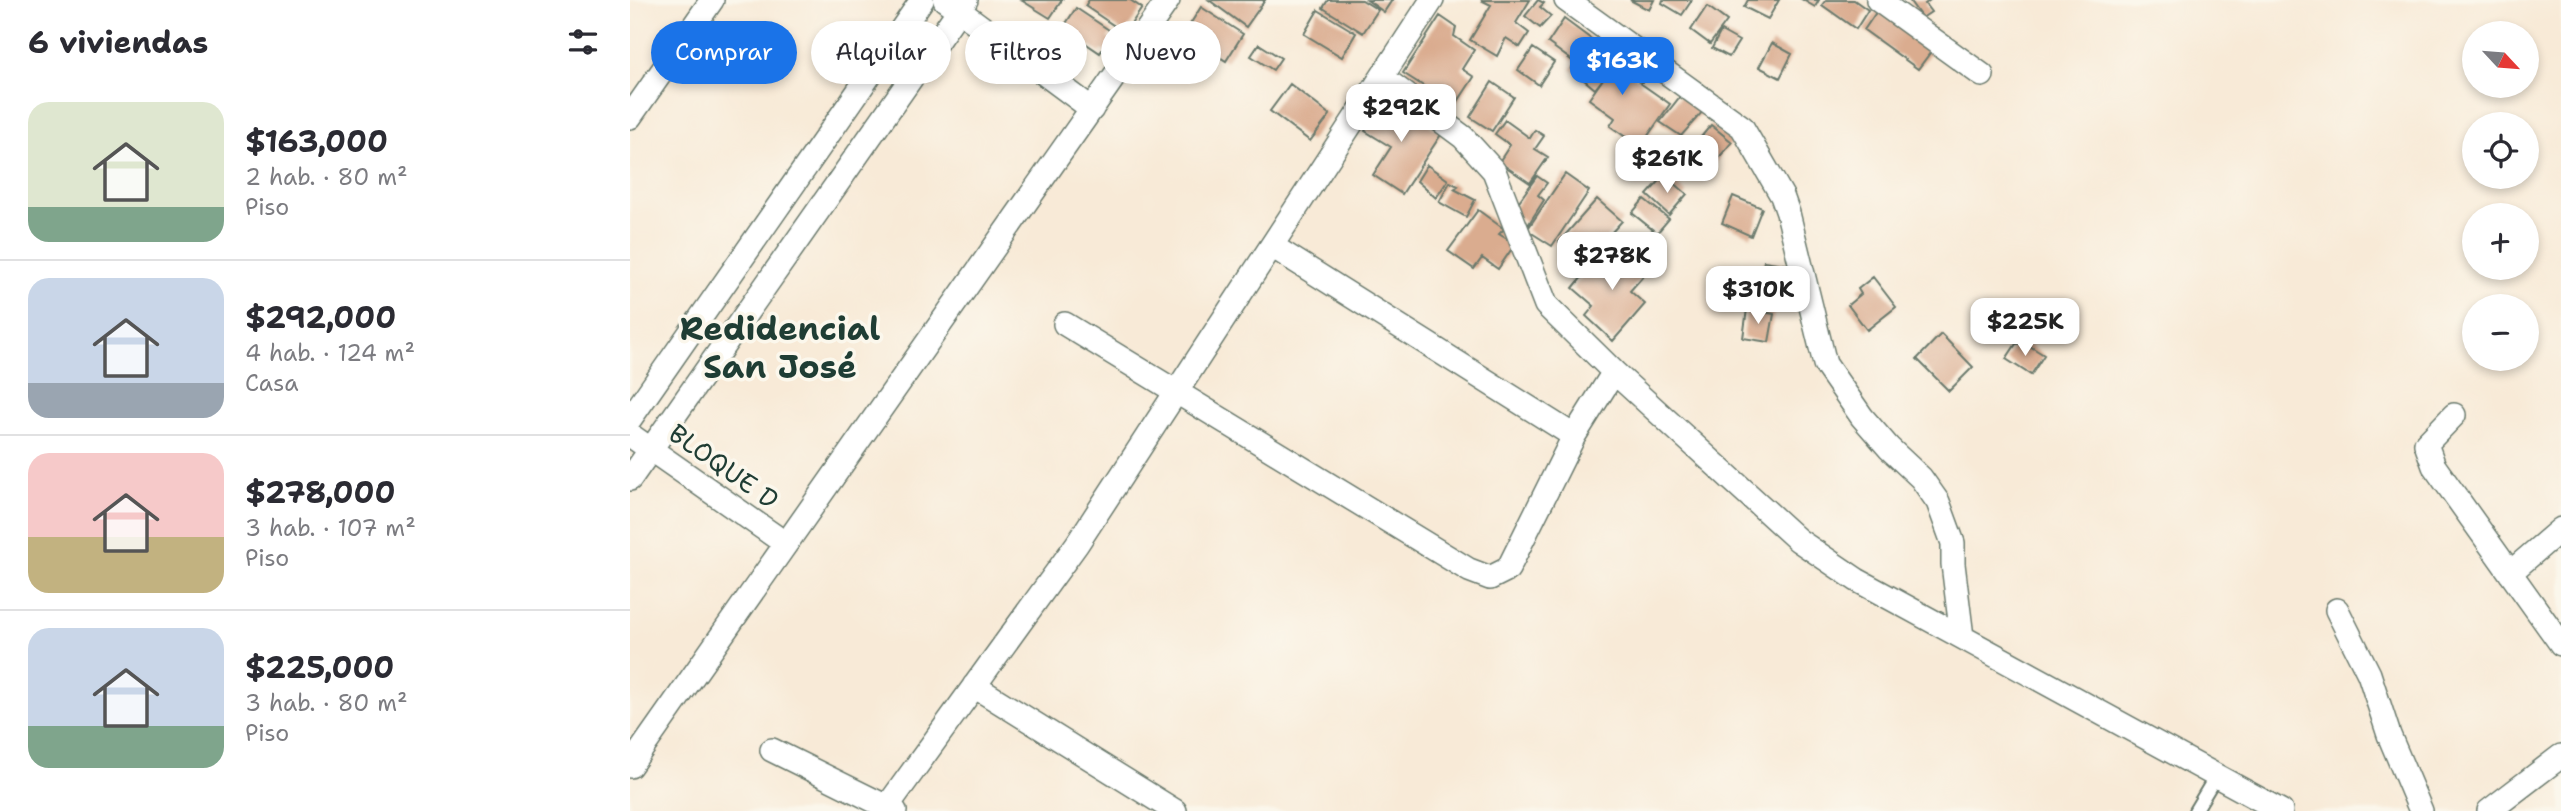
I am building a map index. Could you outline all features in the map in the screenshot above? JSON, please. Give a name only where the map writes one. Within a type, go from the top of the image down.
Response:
[{"type":"street","points":[[630,117],[712,0]]},
{"type":"street","points":[[630,419],[922,0]]},
{"type":"street","points":[[630,766],[1168,0]]},
{"type":"street","points":[[772,750],[889,809],[1077,544],[1432,0]]},
{"type":"street","points":[[1566,0],[1742,127],[1785,204],[1798,247],[1825,364],[1862,417],[1889,448],[1922,478],[1938,502],[1954,543],[1962,637]]},
{"type":"street","points":[[1878,0],[1982,75]]},
{"type":"street","points":[[630,479],[957,4],[1092,109]]},
{"type":"street","points":[[1382,77],[1463,137],[1494,171],[1546,305],[1614,372],[1798,540],[1857,580],[2281,811]]},
{"type":"street","points":[[1272,246],[1574,436]]},
{"type":"street","points":[[1065,324],[1469,570],[1490,578],[1508,569],[1574,436],[1614,372]]},
{"type":"street","points":[[2454,415],[2426,444],[2434,467],[2561,644]]},
{"type":"street","name":"BLOQUE D","points":[[630,435],[786,544]]},
{"type":"street","points":[[2510,573],[2561,529]]},
{"type":"street","points":[[2337,610],[2369,674],[2389,736],[2421,811]]},
{"type":"street","points":[[974,687],[1175,811]]},
{"type":"street","points":[[2489,811],[2561,756]]},
{"type":"lane","points":[[2195,811],[2216,776]]},
{"type":"building","points":[[1021,0],[1062,0],[1050,18]]},
{"type":"building","points":[[1089,0],[1130,0],[1142,8],[1133,21],[1107,21],[1085,6]]},
{"type":"building","points":[[1209,0],[1265,0],[1246,27]]},
{"type":"building","points":[[1328,0],[1362,0],[1378,10],[1363,33],[1323,8]]},
{"type":"building","points":[[1367,0],[1392,0],[1384,12]]},
{"type":"building","points":[[1481,0],[1530,0],[1516,23],[1529,33],[1520,47],[1506,38],[1497,56],[1470,40],[1491,5]]},
{"type":"building","points":[[1538,0],[1544,3],[1540,7],[1551,16],[1540,28],[1525,16]]},
{"type":"building","points":[[1630,0],[1654,0],[1649,10]]},
{"type":"building","points":[[1663,0],[1692,0],[1682,15],[1662,3]]},
{"type":"building","points":[[1748,0],[1779,0],[1768,19],[1744,7]]},
{"type":"building","points":[[1803,0],[1819,0],[1815,7]]},
{"type":"building","points":[[1826,0],[1854,0],[1868,10],[1856,29],[1822,5]]},
{"type":"building","points":[[1909,0],[1930,0],[1925,4],[1931,12],[1922,18]]},
{"type":"building","points":[[1707,6],[1727,21],[1710,44],[1691,30]]},
{"type":"building","points":[[1201,7],[1243,34],[1226,61],[1221,58],[1221,21],[1192,21]]},
{"type":"building","points":[[1076,8],[1101,25],[1100,53],[1087,44],[1087,21],[1068,21]]},
{"type":"building","points":[[1879,8],[1933,49],[1918,69],[1864,30]]},
{"type":"building","points":[[1318,10],[1356,33],[1342,57],[1304,34]]},
{"type":"building","points":[[1440,16],[1456,27],[1454,36],[1474,50],[1462,69],[1474,77],[1455,106],[1403,73]]},
{"type":"building","points":[[1564,19],[1591,39],[1574,62],[1548,43]]},
{"type":"building","points":[[1721,31],[1739,41],[1729,57],[1712,48]]},
{"type":"building","points":[[1772,43],[1792,54],[1780,78],[1759,67]]},
{"type":"building","points":[[1259,44],[1281,58],[1273,70],[1251,56]]},
{"type":"building","points":[[1533,48],[1554,62],[1539,85],[1518,70]]},
{"type":"building","points":[[1589,48],[1612,67],[1616,62],[1670,104],[1640,147],[1610,126],[1615,118],[1589,99],[1603,79],[1595,89],[1571,69]]},
{"type":"building","points":[[1492,82],[1514,97],[1492,131],[1470,117]]},
{"type":"building","points":[[1290,84],[1330,115],[1310,141],[1270,111]]},
{"type":"building","points":[[1682,94],[1704,110],[1681,136],[1660,122]]},
{"type":"building","points":[[1387,97],[1442,133],[1402,194],[1373,175],[1391,147],[1365,131]]},
{"type":"building","points":[[1505,120],[1530,138],[1535,130],[1544,136],[1535,149],[1548,157],[1530,183],[1499,162],[1510,145],[1495,134]]},
{"type":"building","points":[[1711,125],[1732,142],[1702,178],[1681,161]]},
{"type":"building","points":[[1427,165],[1448,180],[1436,198],[1417,181]]},
{"type":"building","points":[[1565,174],[1589,191],[1552,246],[1527,230]]},
{"type":"building","points":[[1665,175],[1687,194],[1669,215],[1647,195]]},
{"type":"building","points":[[1537,176],[1547,183],[1538,195],[1544,200],[1528,225],[1512,211]]},
{"type":"building","points":[[1450,182],[1458,186],[1454,189],[1475,200],[1466,217],[1439,202]]},
{"type":"building","points":[[1733,196],[1762,208],[1751,236],[1722,223]]},
{"type":"building","points":[[1597,199],[1622,221],[1583,264],[1559,242]]},
{"type":"building","points":[[1644,199],[1669,219],[1657,233],[1632,213]]},
{"type":"building","points":[[1478,210],[1504,229],[1499,234],[1515,244],[1498,269],[1482,258],[1474,269],[1448,251]]},
{"type":"building","points":[[1605,249],[1628,268],[1639,256],[1651,267],[1630,291],[1645,304],[1613,341],[1586,316],[1594,306],[1573,288]]},
{"type":"building","points":[[1764,261],[1789,265],[1784,289],[1760,283]]},
{"type":"building","points":[[1873,277],[1896,307],[1867,330],[1848,305],[1861,294],[1858,289]]},
{"type":"building","points":[[1747,309],[1774,314],[1769,342],[1743,338]]},
{"type":"building","points":[[1941,334],[1973,367],[1949,391],[1917,359]]},
{"type":"building","points":[[2025,343],[2044,355],[2031,375],[2006,359],[2016,344]]},
{"type":"district","name":"Redidencial San José","points":[[780,347]]}]
